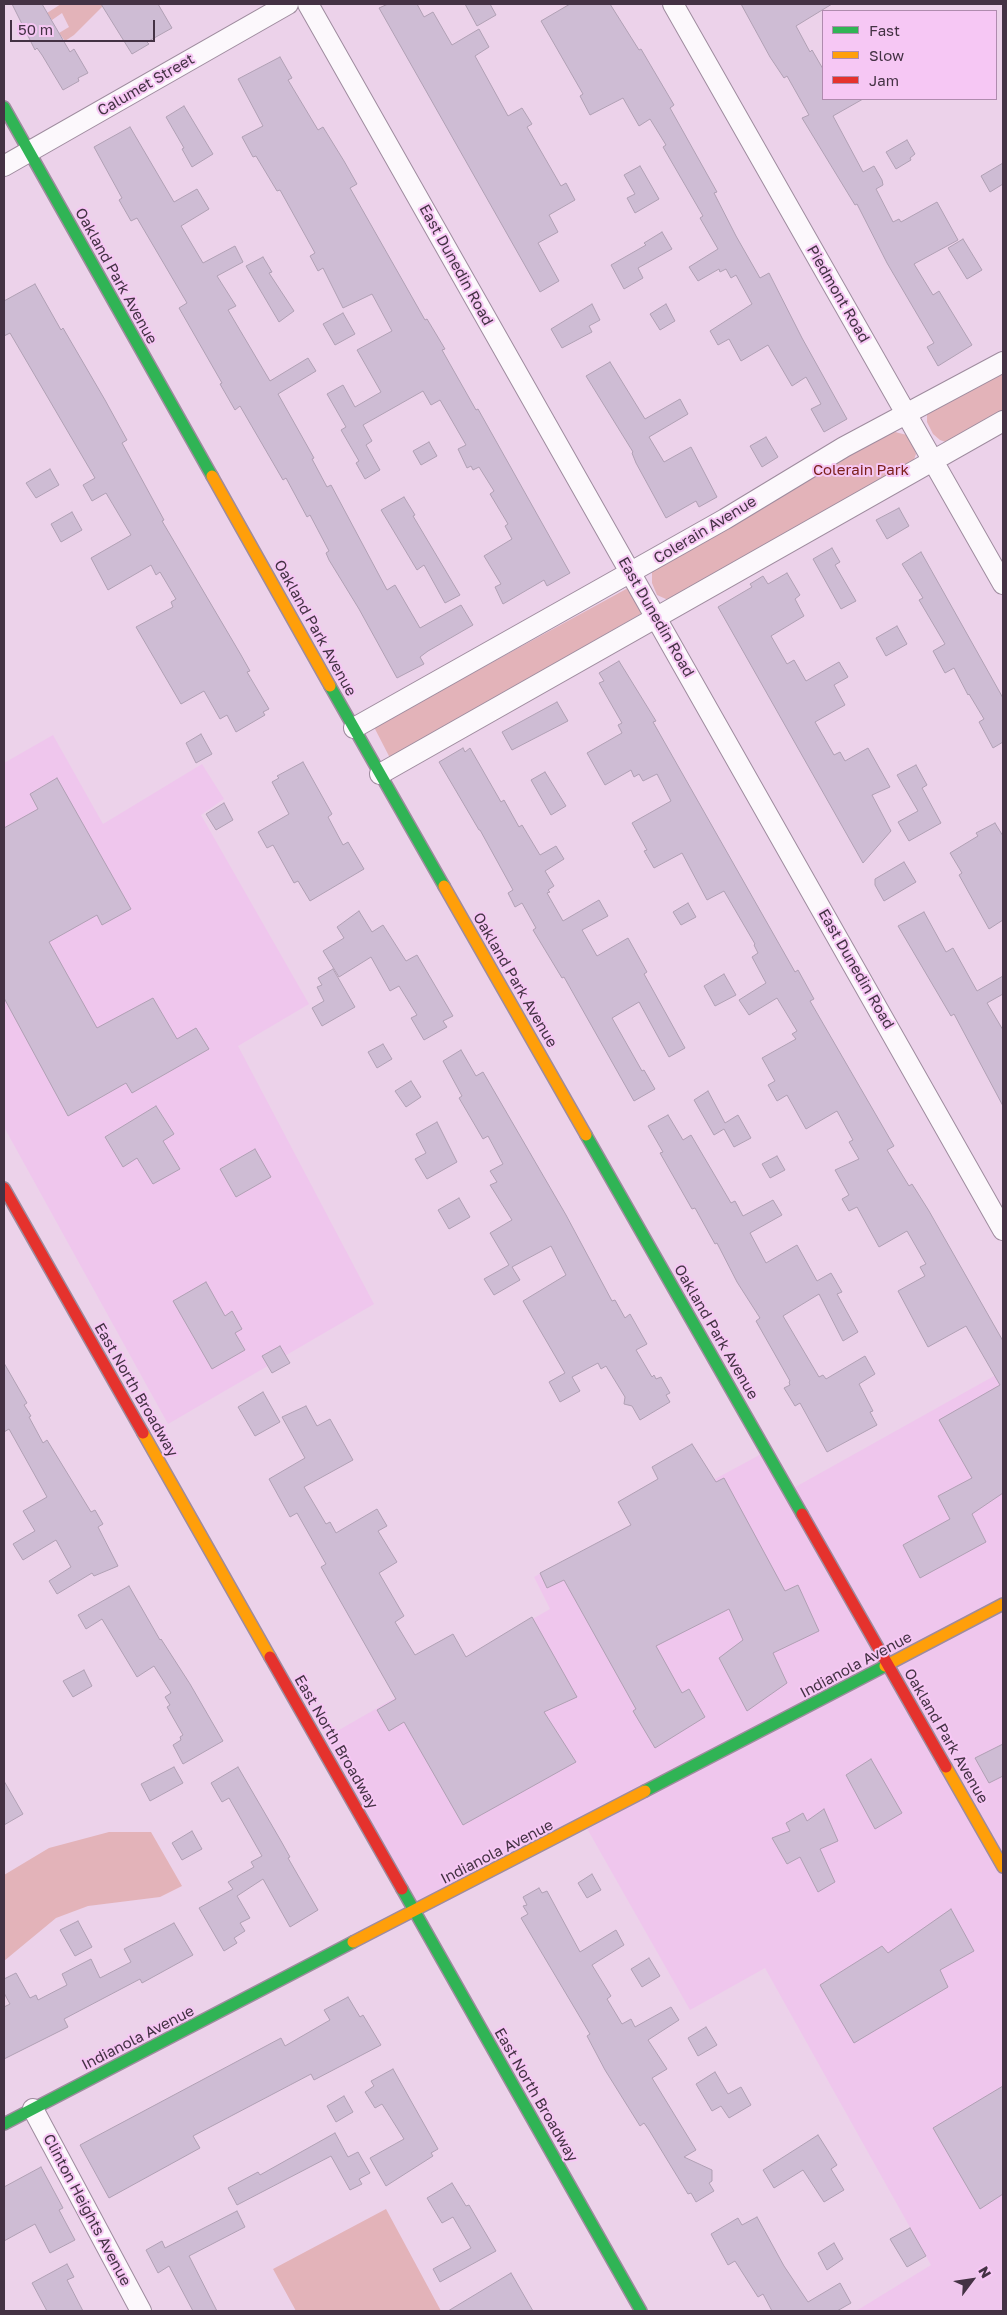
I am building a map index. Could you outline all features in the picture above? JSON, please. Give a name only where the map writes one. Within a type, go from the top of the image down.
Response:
[{"type":"main road","name":"Oakland Park Avenue","points":[[4,107],[380,774],[1003,1867]]},
{"type":"main road","name":"East North Broadway","points":[[4,1188],[641,2311]]},
{"type":"main road","name":"Indianola Avenue","points":[[4,2124],[1003,1604]]},
{"type":"street","name":"Calumet Street","points":[[4,166],[288,4]]},
{"type":"street","name":"East Dunedin Road","points":[[308,4],[1003,1230]]},
{"type":"street","name":"Piedmont Road","points":[[673,4],[1003,584]]},
{"type":"street","name":"Colerain Avenue","points":[[354,728],[725,519],[844,447],[1003,362]]},
{"type":"street","points":[[380,774],[1003,421]]},
{"type":"street","name":"Clinton Heights Avenue","points":[[33,2109],[141,2311]]},
{"type":"shaded area","points":[[53,735],[103,824],[202,764],[224,799],[201,815],[309,1004],[238,1046],[374,1304],[168,1424],[4,1127],[4,763]]},
{"type":"shaded area","points":[[1003,1371],[1003,2311],[856,2311],[931,2265],[765,1968],[690,2010],[585,1825],[420,1909],[325,1738],[550,1609],[534,1577],[765,1452],[790,1490]]},
{"type":"green space","points":[[61,4],[105,4],[74,35],[65,41],[59,33],[69,27],[62,13],[52,20],[47,13]]},
{"type":"green space","name":"Colerain Park","points":[[1003,367],[1003,414],[951,444],[940,440],[933,434],[927,422],[927,412]]},
{"type":"green space","name":"Colerain Park","points":[[895,432],[907,435],[913,443],[916,454],[912,465],[679,598],[666,599],[657,595],[652,583],[652,571],[881,436]]},
{"type":"green space","points":[[628,588],[644,612],[390,758],[374,727]]},
{"type":"green space","points":[[109,1832],[151,1832],[182,1886],[160,1897],[88,1906],[56,1918],[4,1961],[4,1875],[49,1848]]},
{"type":"green space","points":[[386,2209],[441,2311],[296,2311],[273,2269]]},
{"type":"building","points":[[12,4],[42,4],[70,52],[74,49],[88,73],[78,78],[79,81],[63,90],[42,55],[37,48],[35,50]]},
{"type":"building","points":[[101,4],[158,4],[172,28],[147,42],[149,44],[132,54]]},
{"type":"building","points":[[388,4],[417,4],[424,17],[433,12],[452,45],[479,29],[489,47],[475,56],[508,116],[522,108],[532,124],[527,127],[561,186],[566,183],[575,200],[549,215],[558,232],[538,243],[559,281],[540,292],[379,8]]},
{"type":"building","points":[[465,4],[490,4],[496,15],[477,26]]},
{"type":"building","points":[[570,4],[610,4],[639,50],[641,49],[674,105],[670,108],[717,192],[714,193],[736,236],[760,278],[769,273],[802,338],[847,419],[824,432],[811,409],[821,404],[806,377],[792,386],[768,345],[741,361],[729,339],[718,345],[710,331],[752,304],[736,275],[731,278],[726,269],[720,272],[719,269],[698,281],[689,267],[718,249],[700,218],[703,216],[663,147],[666,145],[650,119],[639,126],[623,98],[590,115],[580,96],[583,94],[541,21]]},
{"type":"building","points":[[741,4],[832,4],[796,26],[810,52],[812,50],[822,67],[822,100],[861,100],[833,116],[863,172],[874,166],[882,180],[883,185],[876,189],[893,222],[899,219],[901,222],[937,202],[958,240],[914,264],[933,295],[939,291],[972,345],[938,366],[927,347],[934,343],[887,263],[857,204],[855,205],[802,118],[809,115],[787,76],[784,78],[770,57]]},
{"type":"building","points":[[280,57],[292,78],[288,80],[318,130],[323,127],[357,184],[350,188],[425,320],[427,319],[445,349],[442,350],[476,410],[478,409],[570,573],[547,586],[544,580],[503,604],[495,587],[501,584],[484,556],[512,539],[505,526],[508,524],[490,494],[494,491],[479,467],[473,470],[471,466],[467,468],[458,449],[466,445],[440,400],[431,405],[423,391],[363,425],[372,441],[366,445],[380,470],[365,479],[356,463],[359,461],[341,430],[346,427],[327,394],[343,385],[355,407],[381,392],[357,350],[392,331],[372,294],[343,308],[323,268],[318,271],[310,256],[315,253],[280,190],[277,191],[256,156],[253,157],[242,137],[263,126],[238,79]]},
{"type":"building","points":[[184,106],[213,154],[192,167],[182,149],[184,148],[166,117]]},
{"type":"building","points":[[130,127],[174,202],[197,189],[209,209],[181,226],[203,263],[235,246],[243,262],[217,276],[236,306],[228,310],[270,381],[308,358],[316,371],[278,394],[314,458],[312,459],[327,487],[331,485],[387,590],[395,585],[420,628],[461,605],[473,625],[428,651],[420,657],[424,664],[397,678],[359,609],[329,560],[326,553],[329,551],[310,515],[307,517],[286,478],[283,480],[240,406],[235,410],[220,384],[222,383],[179,308],[187,303],[137,218],[131,221],[119,200],[122,198],[94,147]]},
{"type":"building","points":[[907,140],[915,154],[910,158],[911,160],[896,169],[886,152]]},
{"type":"building","points":[[1003,163],[1003,184],[990,192],[981,176]]},
{"type":"building","points":[[640,166],[659,199],[635,213],[627,198],[635,194],[624,175]]},
{"type":"building","points":[[662,232],[672,249],[638,268],[643,278],[624,289],[611,265],[646,245],[644,243]]},
{"type":"building","points":[[963,239],[982,270],[967,279],[948,248]]},
{"type":"building","points":[[263,257],[272,272],[269,273],[294,311],[279,322],[246,266]]},
{"type":"building","points":[[35,284],[61,330],[63,328],[105,400],[127,440],[122,443],[164,520],[162,521],[241,655],[250,671],[247,672],[269,709],[263,712],[265,715],[236,732],[227,715],[220,719],[204,691],[181,704],[136,627],[173,607],[171,602],[176,599],[160,572],[156,575],[151,565],[108,590],[91,558],[131,535],[106,493],[92,501],[83,485],[95,478],[10,333],[4,336],[4,301]]},
{"type":"building","points":[[592,304],[600,320],[589,326],[592,332],[562,348],[551,329]]},
{"type":"building","points":[[666,304],[675,321],[660,330],[650,314]]},
{"type":"building","points":[[343,313],[355,334],[335,345],[323,324]]},
{"type":"building","points":[[610,362],[645,419],[680,399],[688,414],[649,437],[664,462],[691,447],[717,497],[699,507],[696,501],[666,518],[636,463],[633,452],[586,376]]},
{"type":"building","points":[[766,437],[778,457],[762,467],[750,446]]},
{"type":"building","points":[[429,442],[437,456],[421,465],[413,451]]},
{"type":"building","points":[[50,469],[59,485],[36,498],[26,483]]},
{"type":"building","points":[[404,497],[415,515],[413,516],[460,595],[445,603],[424,565],[417,570],[381,510]]},
{"type":"building","points":[[899,508],[909,526],[887,539],[876,520]]},
{"type":"building","points":[[72,512],[82,530],[61,542],[51,524]]},
{"type":"building","points":[[832,548],[840,562],[835,565],[856,601],[841,609],[813,559]]},
{"type":"building","points":[[921,552],[1003,698],[1003,742],[993,748],[979,722],[984,719],[968,695],[954,668],[945,673],[933,651],[945,644],[919,600],[923,598],[902,564]]},
{"type":"building","points":[[787,573],[800,595],[795,599],[804,616],[771,636],[787,664],[794,660],[806,681],[839,662],[848,677],[834,685],[845,705],[815,722],[834,755],[840,752],[845,761],[868,748],[890,787],[872,795],[891,831],[863,863],[718,607],[752,587],[750,584],[763,576],[768,584]]},
{"type":"building","points":[[897,626],[907,644],[886,656],[876,638]]},
{"type":"building","points":[[619,661],[656,721],[653,722],[795,972],[798,970],[814,999],[810,1001],[894,1146],[887,1150],[909,1186],[912,1184],[929,1211],[1003,1341],[1003,1493],[972,1514],[986,1542],[920,1578],[903,1545],[950,1519],[938,1496],[972,1478],[939,1420],[1000,1385],[966,1326],[928,1347],[898,1291],[925,1276],[920,1267],[926,1264],[907,1231],[879,1247],[857,1207],[849,1211],[842,1199],[849,1195],[835,1170],[859,1159],[849,1142],[853,1140],[837,1111],[806,1129],[787,1095],[777,1101],[768,1085],[775,1081],[762,1058],[796,1039],[792,1034],[797,1031],[777,998],[749,1015],[739,1000],[766,983],[752,957],[758,953],[755,944],[724,891],[707,900],[682,853],[654,868],[644,851],[647,850],[632,823],[671,801],[657,774],[643,781],[639,774],[634,777],[631,770],[605,785],[587,753],[622,733],[618,725],[622,723],[599,683],[604,681],[599,673]]},
{"type":"building","points":[[557,702],[568,721],[512,750],[502,732]]},
{"type":"building","points":[[201,734],[212,754],[196,763],[186,743]]},
{"type":"building","points":[[463,748],[465,752],[470,748],[501,802],[504,800],[519,827],[522,825],[540,855],[556,846],[564,859],[545,871],[554,886],[547,893],[563,921],[599,900],[608,916],[582,930],[597,956],[628,938],[647,972],[644,974],[685,1048],[669,1057],[639,1002],[612,1018],[642,1071],[644,1070],[655,1089],[634,1101],[564,977],[562,978],[533,930],[536,928],[522,903],[515,907],[508,893],[513,890],[439,762]]},
{"type":"building","points":[[303,762],[332,814],[328,817],[343,845],[348,842],[364,869],[310,901],[298,881],[294,883],[273,845],[267,848],[258,832],[289,814],[272,782],[279,778],[277,776]]},
{"type":"building","points":[[916,765],[927,785],[922,788],[941,823],[909,841],[898,822],[918,811],[897,775]]},
{"type":"building","points":[[545,772],[566,806],[551,815],[531,780]]},
{"type":"building","points":[[57,778],[131,909],[102,925],[97,915],[49,942],[97,1028],[153,998],[177,1039],[196,1028],[209,1049],[132,1093],[126,1083],[68,1116],[4,998],[4,828],[38,809],[30,794]]},
{"type":"building","points":[[224,803],[233,820],[216,830],[206,814]]},
{"type":"building","points":[[995,823],[1003,836],[1003,920],[989,929],[959,875],[962,873],[950,853],[978,836],[976,833]]},
{"type":"building","points":[[904,862],[916,882],[884,901],[875,885],[875,879]]},
{"type":"building","points":[[688,903],[696,917],[681,925],[673,912]]},
{"type":"building","points":[[359,911],[372,932],[383,925],[406,961],[417,955],[453,1016],[443,1021],[447,1027],[424,1040],[411,1018],[417,1015],[399,986],[390,991],[371,957],[339,977],[323,951],[344,938],[337,927]]},
{"type":"building","points":[[924,912],[946,952],[953,948],[977,991],[1003,976],[1003,994],[987,1003],[1003,1030],[1003,1106],[954,1014],[951,1016],[898,926]]},
{"type":"building","points":[[333,969],[355,1007],[322,1026],[312,1008],[324,1001],[317,987],[322,985],[318,978]]},
{"type":"building","points":[[724,974],[736,995],[715,1006],[704,986]]},
{"type":"building","points":[[383,1044],[392,1059],[377,1068],[368,1052]]},
{"type":"building","points":[[461,1050],[476,1076],[483,1072],[566,1215],[612,1301],[615,1300],[625,1318],[630,1314],[647,1344],[636,1350],[652,1377],[654,1375],[656,1379],[661,1377],[670,1393],[666,1395],[670,1402],[640,1420],[632,1406],[624,1404],[625,1397],[606,1366],[601,1369],[598,1363],[572,1377],[580,1391],[560,1402],[549,1382],[565,1373],[523,1301],[566,1275],[551,1246],[512,1267],[520,1280],[494,1295],[484,1279],[509,1265],[490,1233],[512,1220],[490,1185],[497,1182],[490,1171],[503,1164],[488,1136],[483,1139],[459,1098],[462,1096],[443,1061]]},
{"type":"building","points":[[411,1081],[421,1097],[406,1107],[395,1091]]},
{"type":"building","points":[[708,1091],[725,1123],[738,1115],[751,1138],[734,1147],[724,1129],[714,1135],[694,1100]]},
{"type":"building","points":[[156,1106],[174,1134],[163,1141],[180,1169],[153,1184],[137,1158],[123,1167],[105,1137]]},
{"type":"building","points":[[668,1115],[683,1140],[691,1135],[731,1203],[735,1201],[743,1216],[773,1200],[782,1215],[750,1233],[766,1263],[797,1245],[817,1281],[831,1273],[842,1292],[837,1294],[858,1332],[843,1341],[819,1294],[783,1316],[819,1377],[823,1375],[826,1379],[865,1356],[875,1374],[859,1384],[873,1411],[870,1412],[877,1425],[827,1452],[800,1403],[795,1406],[784,1388],[790,1385],[790,1381],[756,1321],[760,1318],[737,1282],[717,1243],[715,1244],[695,1208],[692,1209],[660,1153],[663,1152],[648,1126]]},
{"type":"building","points":[[437,1122],[457,1162],[427,1179],[415,1159],[426,1153],[416,1134]]},
{"type":"building","points":[[255,1149],[271,1177],[236,1197],[220,1169]]},
{"type":"building","points":[[777,1156],[785,1170],[770,1178],[762,1164]]},
{"type":"building","points":[[459,1198],[470,1217],[449,1229],[438,1210]]},
{"type":"building","points":[[206,1282],[225,1316],[232,1311],[242,1329],[235,1333],[245,1350],[212,1369],[173,1301]]},
{"type":"building","points":[[280,1346],[290,1363],[272,1373],[262,1356]]},
{"type":"building","points":[[4,1363],[27,1403],[24,1405],[43,1443],[47,1440],[91,1512],[95,1510],[103,1524],[98,1527],[118,1566],[94,1576],[92,1573],[57,1594],[49,1581],[71,1567],[56,1540],[23,1560],[13,1544],[35,1531],[23,1511],[47,1497],[9,1429],[4,1432]]},
{"type":"building","points":[[263,1392],[280,1422],[255,1436],[238,1407]]},
{"type":"building","points":[[306,1406],[317,1426],[330,1419],[353,1460],[304,1487],[326,1524],[330,1522],[336,1533],[377,1509],[387,1526],[378,1531],[397,1562],[379,1573],[404,1616],[395,1622],[415,1655],[453,1634],[466,1657],[532,1617],[577,1697],[544,1712],[576,1762],[463,1825],[404,1722],[389,1731],[377,1710],[396,1699],[321,1567],[326,1564],[297,1513],[290,1517],[269,1479],[305,1458],[282,1417]]},
{"type":"building","points":[[692,1444],[716,1482],[724,1478],[785,1591],[798,1585],[819,1631],[773,1653],[787,1683],[747,1711],[719,1658],[743,1640],[729,1609],[656,1646],[682,1693],[689,1689],[705,1717],[655,1748],[633,1711],[636,1709],[564,1580],[547,1588],[540,1573],[631,1525],[618,1502],[658,1479],[652,1467]]},
{"type":"building","points":[[129,1586],[223,1741],[183,1764],[173,1745],[181,1740],[180,1737],[183,1735],[167,1707],[170,1705],[165,1697],[171,1693],[154,1666],[137,1677],[102,1619],[86,1629],[78,1615]]},
{"type":"building","points":[[84,1670],[92,1686],[73,1697],[63,1681]]},
{"type":"building","points":[[1003,1744],[1003,1776],[989,1783],[975,1758]]},
{"type":"building","points":[[871,1759],[902,1813],[875,1829],[846,1775]]},
{"type":"building","points":[[174,1767],[183,1783],[150,1801],[141,1784]]},
{"type":"building","points":[[238,1767],[318,1910],[290,1927],[263,1879],[237,1896],[250,1918],[240,1923],[245,1931],[234,1938],[237,1943],[224,1951],[199,1908],[233,1889],[228,1882],[254,1867],[251,1862],[262,1856],[229,1798],[222,1802],[211,1783]]},
{"type":"building","points":[[4,1781],[23,1814],[4,1825]]},
{"type":"building","points":[[824,1809],[838,1841],[820,1849],[835,1882],[818,1892],[800,1857],[787,1864],[772,1838],[790,1831],[786,1823],[803,1813],[807,1821]]},
{"type":"building","points":[[192,1831],[202,1849],[182,1860],[172,1843]]},
{"type":"building","points":[[592,1874],[601,1890],[587,1898],[578,1883]]},
{"type":"building","points":[[539,1888],[542,1893],[547,1891],[580,1952],[616,1930],[624,1945],[592,1965],[611,1996],[607,1999],[622,2024],[631,2019],[635,2027],[671,2007],[679,2020],[648,2040],[667,2069],[652,2078],[696,2150],[684,2157],[712,2170],[712,2181],[709,2183],[714,2191],[696,2202],[691,2193],[688,2194],[644,2123],[640,2126],[605,2070],[587,2036],[590,2034],[521,1918],[528,1914],[523,1906],[527,1905],[523,1897]]},
{"type":"building","points":[[951,1909],[974,1951],[940,1970],[948,1987],[854,2043],[820,1985],[882,1946],[888,1953]]},
{"type":"building","points":[[78,1921],[92,1947],[75,1956],[60,1930]]},
{"type":"building","points":[[174,1923],[193,1955],[142,1983],[140,1979],[64,2019],[68,2027],[4,2059],[4,2007],[10,2004],[4,1993],[4,1979],[16,1973],[30,1998],[36,1995],[38,2000],[67,1985],[62,1974],[91,1959],[100,1978],[131,1962],[124,1949]]},
{"type":"building","points":[[649,1958],[660,1976],[642,1987],[631,1969]]},
{"type":"building","points":[[348,1997],[360,2017],[363,2015],[381,2045],[314,2080],[311,2074],[193,2136],[200,2148],[109,2198],[80,2145],[281,2038],[285,2046],[330,2020],[324,2010]]},
{"type":"building","points":[[706,2027],[717,2045],[698,2056],[688,2038]]},
{"type":"building","points":[[393,2069],[438,2149],[431,2153],[433,2156],[386,2186],[370,2158],[404,2139],[382,2104],[375,2108],[365,2092],[374,2086],[371,2081]]},
{"type":"building","points":[[715,2072],[728,2094],[741,2087],[751,2105],[729,2118],[721,2106],[712,2111],[696,2084]]},
{"type":"building","points":[[1003,2086],[1003,2194],[980,2209],[933,2128]]},
{"type":"building","points":[[344,2096],[353,2112],[336,2122],[327,2106]]},
{"type":"building","points":[[335,2133],[348,2157],[358,2152],[370,2173],[359,2179],[362,2184],[350,2190],[331,2156],[237,2205],[228,2188],[258,2172],[260,2175]]},
{"type":"building","points":[[818,2135],[837,2165],[831,2169],[844,2190],[824,2202],[803,2170],[774,2188],[763,2170]]},
{"type":"building","points":[[41,2167],[63,2208],[59,2210],[75,2240],[50,2253],[35,2224],[4,2241],[4,2187]]},
{"type":"building","points":[[452,2183],[466,2206],[469,2205],[496,2251],[440,2282],[433,2269],[471,2248],[453,2217],[442,2223],[427,2198]]},
{"type":"building","points":[[237,2211],[245,2227],[189,2256],[217,2311],[193,2311],[169,2266],[158,2273],[146,2250],[162,2241],[165,2248]]},
{"type":"building","points":[[757,2217],[784,2266],[808,2302],[840,2283],[851,2303],[837,2311],[772,2311],[763,2294],[758,2297],[735,2261],[728,2265],[711,2234],[738,2218],[742,2225]]},
{"type":"building","points":[[910,2228],[926,2256],[907,2267],[890,2239]]},
{"type":"building","points":[[834,2243],[843,2259],[827,2270],[818,2253]]},
{"type":"building","points":[[67,2264],[74,2277],[67,2280],[83,2311],[47,2311],[32,2283]]},
{"type":"building","points":[[511,2273],[533,2311],[448,2311]]},
{"type":"traffic: fast","points":[[4,107],[212,476]]},
{"type":"traffic: fast","points":[[330,686],[444,886]]},
{"type":"traffic: fast","points":[[586,1135],[802,1514]]},
{"type":"traffic: fast","points":[[645,1791],[885,1666]]},
{"type":"traffic: fast","points":[[402,1889],[641,2311]]},
{"type":"traffic: fast","points":[[4,2124],[353,1942]]},
{"type":"traffic: slow","points":[[212,476],[330,686]]},
{"type":"traffic: slow","points":[[444,886],[586,1135]]},
{"type":"traffic: slow","points":[[143,1433],[270,1657]]},
{"type":"traffic: slow","points":[[885,1666],[1003,1604]]},
{"type":"traffic: slow","points":[[946,1767],[1003,1867]]},
{"type":"traffic: slow","points":[[353,1942],[645,1791]]},
{"type":"traffic: jam","points":[[4,1188],[143,1433]]},
{"type":"traffic: jam","points":[[802,1514],[946,1767]]},
{"type":"traffic: jam","points":[[270,1657],[402,1889]]}]
